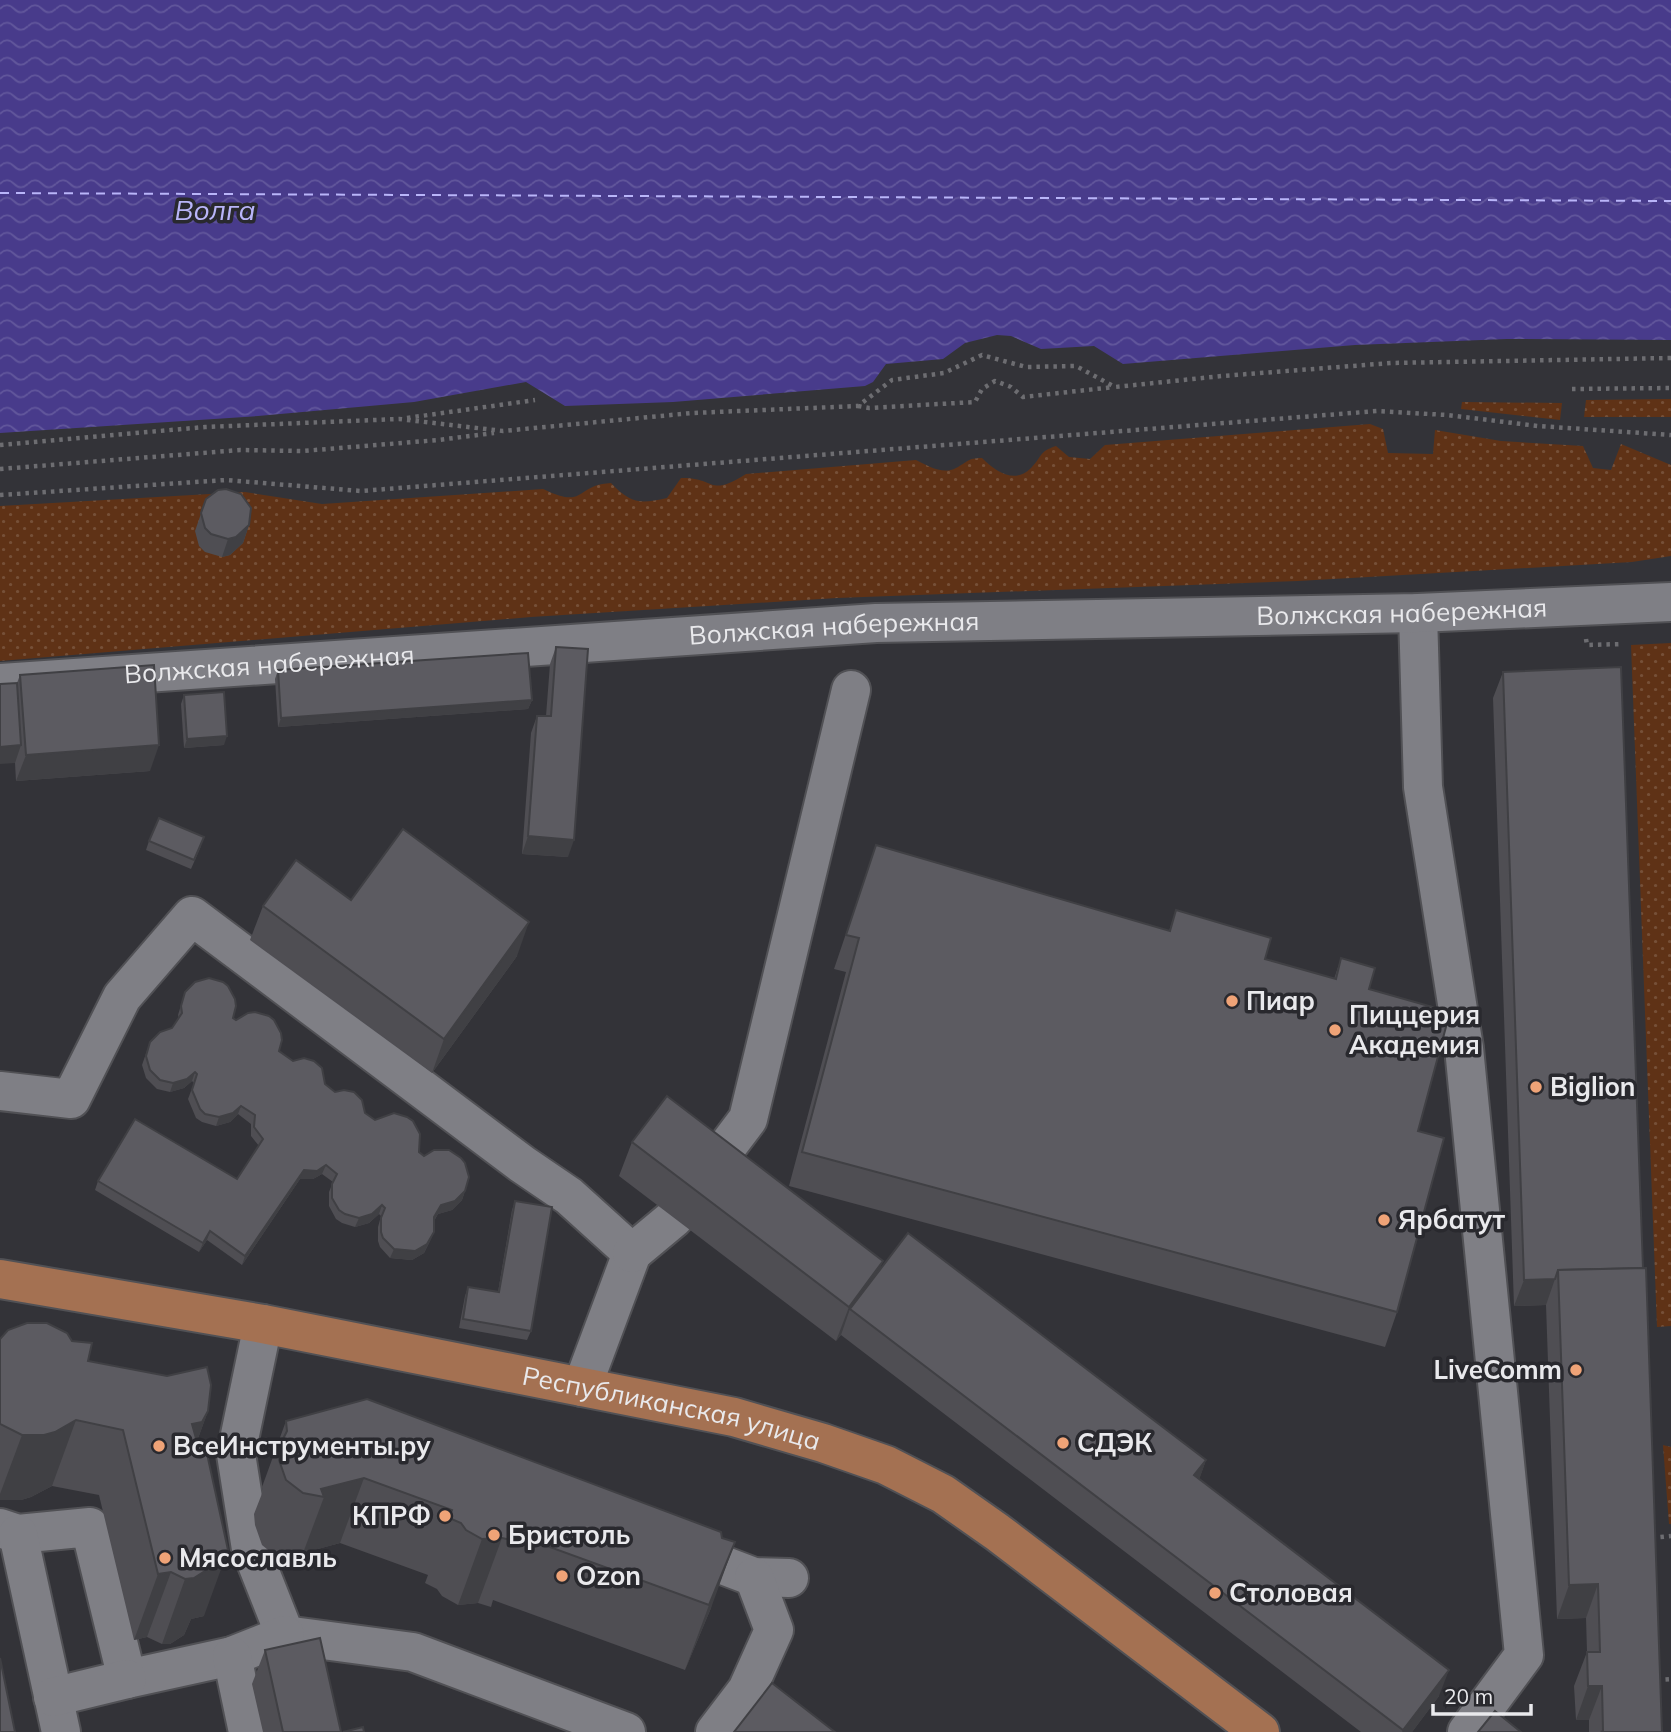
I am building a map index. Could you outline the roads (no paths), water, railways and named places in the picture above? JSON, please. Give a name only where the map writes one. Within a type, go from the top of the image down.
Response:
[{"type":"main road","name":"Республиканская улица","points":[[0,1279],[263,1324],[734,1417],[886,1465],[943,1494],[997,1532],[1260,1732]]},
{"type":"street","name":"Волжская набережная","points":[[0,683],[876,622],[1418,613],[1671,602]]},
{"type":"street","points":[[1418,613],[1423,787],[1464,1048],[1524,1655],[1466,1732]]},
{"type":"street","points":[[708,1172],[748,1119],[851,690]]},
{"type":"street","points":[[0,1091],[71,1099],[122,997],[192,916],[522,1164],[569,1196],[632,1253]]},
{"type":"street","points":[[582,1387],[632,1253],[674,1218]]},
{"type":"street","points":[[263,1324],[236,1454],[251,1549],[285,1635]]},
{"type":"street","points":[[238,1471],[276,1461]]},
{"type":"street","points":[[127,1679],[90,1527],[9,1531],[57,1715],[127,1679],[232,1656],[285,1635],[413,1652],[626,1732]]},
{"type":"street","points":[[650,1538],[771,1578],[774,1630],[761,1700],[715,1732]]},
{"type":"street","points":[[232,1656],[248,1732]]},
{"type":"water","name":"Волга","points":[[0,0],[1671,0],[1671,340],[1507,339],[1355,345],[1123,364],[1094,346],[1041,349],[1011,336],[997,335],[965,343],[943,359],[886,364],[873,382],[865,386],[673,402],[565,406],[526,382],[414,402],[258,416],[0,433]]},
{"type":"place","name":"Пиар","points":[[1232,1001]]},
{"type":"place","name":"Пиццерия Академия","points":[[1335,1030]]},
{"type":"place","name":"Biglion","points":[[1536,1087]]},
{"type":"place","name":"Ярбатут","points":[[1384,1220]]},
{"type":"place","name":"LiveComm","points":[[1576,1370]]},
{"type":"place","name":"СДЭК","points":[[1063,1443]]},
{"type":"place","name":"ВсеИнструменты.ру","points":[[159,1446]]},
{"type":"place","name":"КПРФ","points":[[445,1516]]},
{"type":"place","name":"Бристоль","points":[[494,1535]]},
{"type":"place","name":"Мясославль","points":[[165,1558]]},
{"type":"place","name":"Ozon","points":[[562,1576]]},
{"type":"place","name":"Столовая","points":[[1215,1593]]}]
